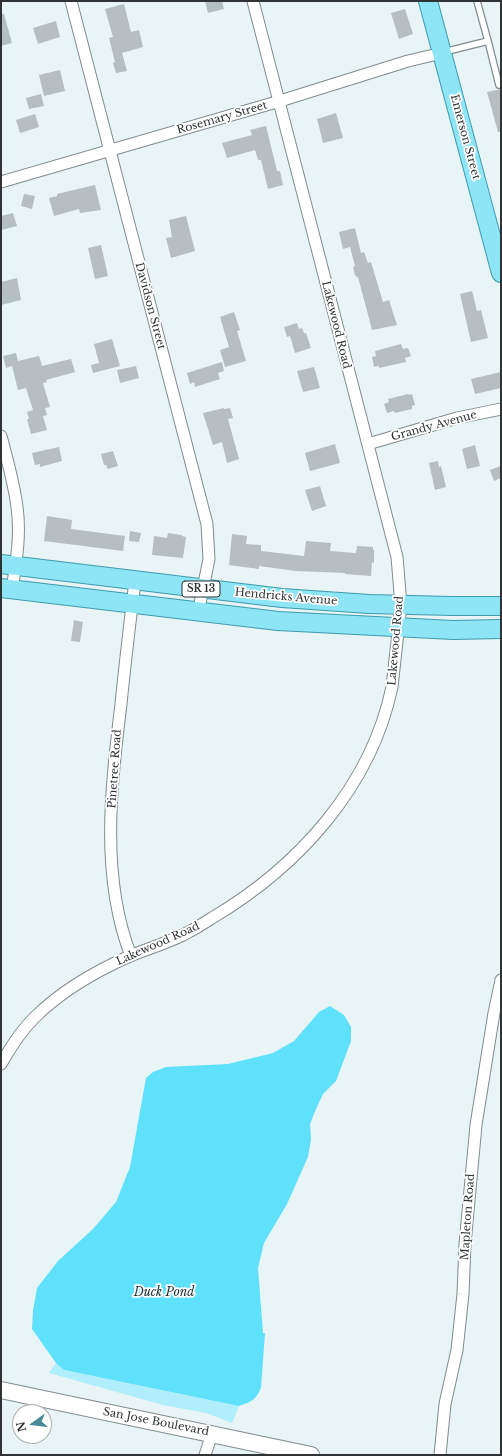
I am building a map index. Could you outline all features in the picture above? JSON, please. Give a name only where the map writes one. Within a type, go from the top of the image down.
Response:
[{"type":"main road","name":"Emerson Street","points":[[428,1],[501,273]]},
{"type":"main road","name":"Hendricks Avenue","points":[[8,565],[204,590],[282,598],[401,605],[501,606]]},
{"type":"main road","name":"SR 13","points":[[6,589],[132,603],[198,613],[278,621],[453,630],[501,629]]},
{"type":"street","name":"Davidson Street","points":[[71,1],[207,524],[209,559],[204,590],[198,613]]},
{"type":"street","name":"Lakewood Road","points":[[1,1064],[33,1018],[53,1001],[105,968],[185,934],[239,902],[277,872],[297,853],[327,820],[358,776],[384,719],[392,687],[401,605],[397,559],[393,538],[353,392],[254,1]]},
{"type":"street","name":"Rosemary Street","points":[[1,182],[280,101],[408,61],[442,53]]},
{"type":"street","name":"Grandy Avenue","points":[[368,444],[457,418],[501,409]]},
{"type":"street","points":[[1,436],[18,509],[18,548],[8,565],[6,589]]},
{"type":"street","name":"Pinetree Road","points":[[131,956],[118,914],[111,844],[115,754],[135,581]]},
{"type":"street","name":"Mapleton Road","points":[[440,1455],[445,1404],[457,1350],[476,1125],[501,980]]},
{"type":"street","name":"San Jose Boulevard","points":[[1,1390],[311,1455]]},
{"type":"street","points":[[205,1455],[212,1434]]},
{"type":"lane","points":[[477,1],[499,85]]},
{"type":"lane","points":[[442,53],[488,41]]},
{"type":"shaded area","points":[[56,1363],[64,1370],[239,1406],[232,1423],[206,1413],[163,1405],[49,1373]]},
{"type":"water","name":"Duck Pond","points":[[330,1006],[344,1015],[351,1027],[351,1041],[336,1081],[323,1094],[310,1124],[311,1139],[308,1157],[287,1204],[264,1243],[258,1268],[263,1333],[265,1333],[261,1388],[255,1398],[250,1402],[239,1406],[64,1370],[56,1363],[32,1329],[33,1310],[37,1288],[58,1261],[93,1229],[116,1202],[130,1167],[146,1078],[153,1072],[166,1067],[228,1064],[273,1053],[294,1041],[319,1012]]},
{"type":"building","points":[[205,1],[222,1],[224,9],[208,13]]},
{"type":"building","points":[[124,4],[131,32],[139,30],[143,47],[122,53],[127,71],[116,73],[109,38],[113,37],[105,9]]},
{"type":"building","points":[[405,9],[413,34],[399,39],[391,13]]},
{"type":"building","points":[[1,14],[4,14],[12,43],[1,46]]},
{"type":"building","points":[[56,21],[60,37],[38,44],[33,28]]},
{"type":"building","points":[[60,70],[65,91],[44,96],[39,75]]},
{"type":"building","points":[[501,89],[501,132],[498,132],[487,92]]},
{"type":"building","points":[[41,94],[44,106],[29,109],[26,98]]},
{"type":"building","points":[[336,113],[343,138],[323,143],[317,119]]},
{"type":"building","points":[[35,114],[39,127],[20,133],[16,120]]},
{"type":"building","points":[[266,126],[277,171],[280,171],[283,185],[268,189],[261,160],[258,160],[255,150],[227,158],[222,143],[252,135],[250,130]]},
{"type":"building","points":[[95,185],[101,210],[80,213],[79,209],[54,216],[49,198],[57,196],[57,194]]},
{"type":"building","points":[[24,194],[35,196],[32,209],[21,206]]},
{"type":"building","points":[[13,213],[17,226],[1,230],[1,216]]},
{"type":"building","points":[[186,216],[195,251],[171,258],[166,238],[172,237],[169,220]]},
{"type":"building","points":[[355,228],[361,253],[364,252],[368,263],[371,262],[383,302],[389,300],[397,325],[372,330],[358,277],[355,275],[353,267],[355,266],[350,247],[343,249],[339,232]]},
{"type":"building","points":[[101,245],[108,276],[95,279],[88,248]]},
{"type":"building","points":[[17,278],[21,300],[1,305],[1,282]]},
{"type":"building","points":[[472,291],[477,311],[481,310],[488,338],[471,342],[460,294]]},
{"type":"building","points":[[234,312],[240,330],[237,331],[246,361],[225,367],[220,350],[229,347],[220,317]]},
{"type":"building","points":[[297,323],[299,329],[302,328],[304,333],[306,333],[311,348],[295,353],[290,336],[287,337],[284,327]]},
{"type":"building","points":[[112,339],[120,366],[93,373],[91,365],[99,363],[94,344]]},
{"type":"building","points":[[401,344],[403,349],[408,348],[411,356],[405,358],[406,362],[379,368],[379,366],[374,367],[372,357],[376,356],[375,351]]},
{"type":"building","points":[[16,353],[18,361],[39,356],[42,366],[71,359],[75,372],[46,380],[47,382],[43,383],[50,407],[45,408],[47,415],[43,416],[47,430],[31,434],[27,419],[29,419],[27,412],[33,410],[26,388],[18,390],[12,366],[6,368],[3,356]]},
{"type":"building","points":[[222,362],[224,371],[218,373],[220,379],[195,387],[194,382],[190,384],[187,373]]},
{"type":"building","points":[[136,366],[139,378],[120,383],[117,370]]},
{"type":"building","points":[[314,367],[320,388],[303,392],[297,371]]},
{"type":"building","points":[[501,372],[501,388],[475,394],[471,379]]},
{"type":"building","points":[[412,394],[415,405],[412,406],[412,409],[395,413],[394,411],[387,413],[384,404],[389,402],[388,399]]},
{"type":"building","points":[[230,408],[233,418],[228,419],[239,459],[227,463],[222,442],[213,445],[203,413]]},
{"type":"building","points":[[335,444],[340,463],[310,471],[305,453]]},
{"type":"building","points":[[475,445],[480,466],[467,469],[462,449]]},
{"type":"building","points":[[59,447],[62,461],[40,467],[40,464],[35,465],[32,453]]},
{"type":"building","points":[[113,451],[118,466],[108,469],[106,465],[104,465],[101,454]]},
{"type":"building","points":[[438,461],[439,467],[441,466],[446,487],[435,490],[429,463]]},
{"type":"building","points":[[501,466],[501,478],[494,481],[490,470]]},
{"type":"building","points":[[320,486],[326,506],[312,511],[305,490]]},
{"type":"building","points":[[47,516],[72,520],[71,529],[125,536],[123,551],[44,541]]},
{"type":"building","points":[[130,531],[141,533],[139,542],[129,541]]},
{"type":"building","points":[[168,533],[186,537],[183,558],[152,555],[154,536],[167,538]]},
{"type":"building","points":[[232,534],[247,536],[246,544],[261,545],[261,551],[304,556],[306,541],[331,543],[330,551],[356,553],[357,546],[373,547],[374,563],[372,562],[371,576],[345,573],[296,571],[259,566],[259,569],[229,565]]},
{"type":"building","points":[[74,620],[83,622],[80,642],[71,641]]}]
